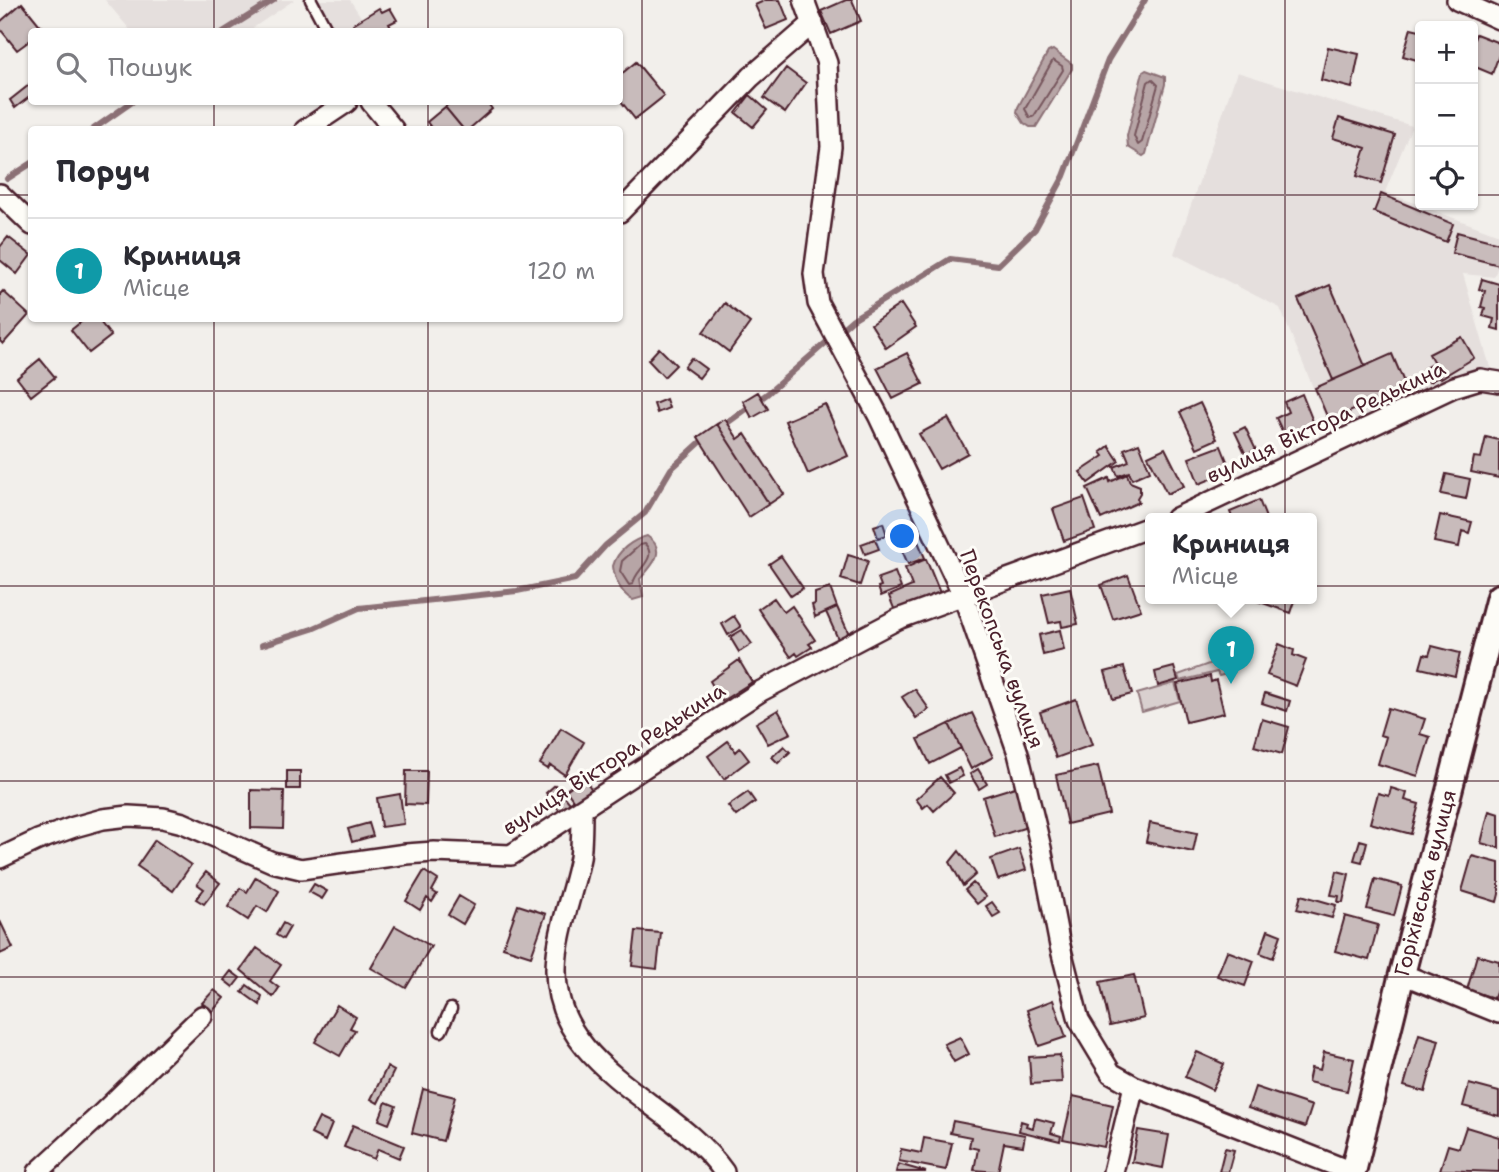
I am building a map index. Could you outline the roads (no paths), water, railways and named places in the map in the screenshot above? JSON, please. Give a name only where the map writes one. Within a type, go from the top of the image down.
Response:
[{"type":"street","name":"Перекопська вулиця","points":[[804,0],[827,63],[831,147],[814,274],[818,303],[878,415],[963,595],[1018,753],[1079,1020],[1111,1073],[1134,1086],[1352,1172]]},
{"type":"street","points":[[1457,0],[1499,19]]},
{"type":"street","points":[[623,209],[751,77],[813,23]]},
{"type":"street","points":[[311,126],[342,105]]},
{"type":"street","points":[[373,105],[391,126]]},
{"type":"street","points":[[0,194],[28,221]]},
{"type":"street","name":"вулиця Віктора Редькина","points":[[1187,513],[1454,387],[1480,379],[1499,382]]},
{"type":"street","name":"вулиця Віктора Редькина","points":[[0,858],[74,827],[103,819],[129,816],[163,818],[183,823],[272,862],[300,869],[434,852],[511,855],[761,691],[898,619],[1145,529]]},
{"type":"street","name":"Горіхівська вулиця","points":[[1352,1172],[1499,597]]},
{"type":"street","points":[[582,809],[580,856],[556,967],[566,1018],[597,1060],[648,1104],[689,1134],[715,1158],[724,1172]]},
{"type":"street","points":[[1402,974],[1499,1013]]},
{"type":"street","points":[[38,1172],[202,1016]]},
{"type":"street","points":[[1113,1172],[1134,1086]]},
{"type":"lane","points":[[311,0],[326,28]]},
{"type":"lane","points":[[441,1031],[451,1009]]},
{"type":"water","points":[[1053,50],[1072,64],[1072,69],[1036,127],[1030,127],[1017,112],[1018,107],[1048,52]]},
{"type":"water","points":[[1146,70],[1165,77],[1165,84],[1146,154],[1143,156],[1128,147],[1127,136],[1143,72]]},
{"type":"water","points":[[647,536],[656,547],[656,558],[640,579],[643,597],[633,600],[619,586],[613,566],[626,547]]},
{"type":"waterway","points":[[229,28],[274,0]]},
{"type":"waterway","points":[[723,426],[767,394],[853,319],[950,259],[998,265],[1035,229],[1064,176],[1108,60],[1145,0]]},
{"type":"waterway","points":[[98,126],[128,105]]},
{"type":"waterway","points":[[7,179],[28,166]]},
{"type":"waterway","points":[[262,645],[312,629],[359,608],[517,591],[575,579],[606,545],[645,513],[671,469],[705,438]]},
{"type":"place","name":"Криниця","points":[[1231,684]]}]
